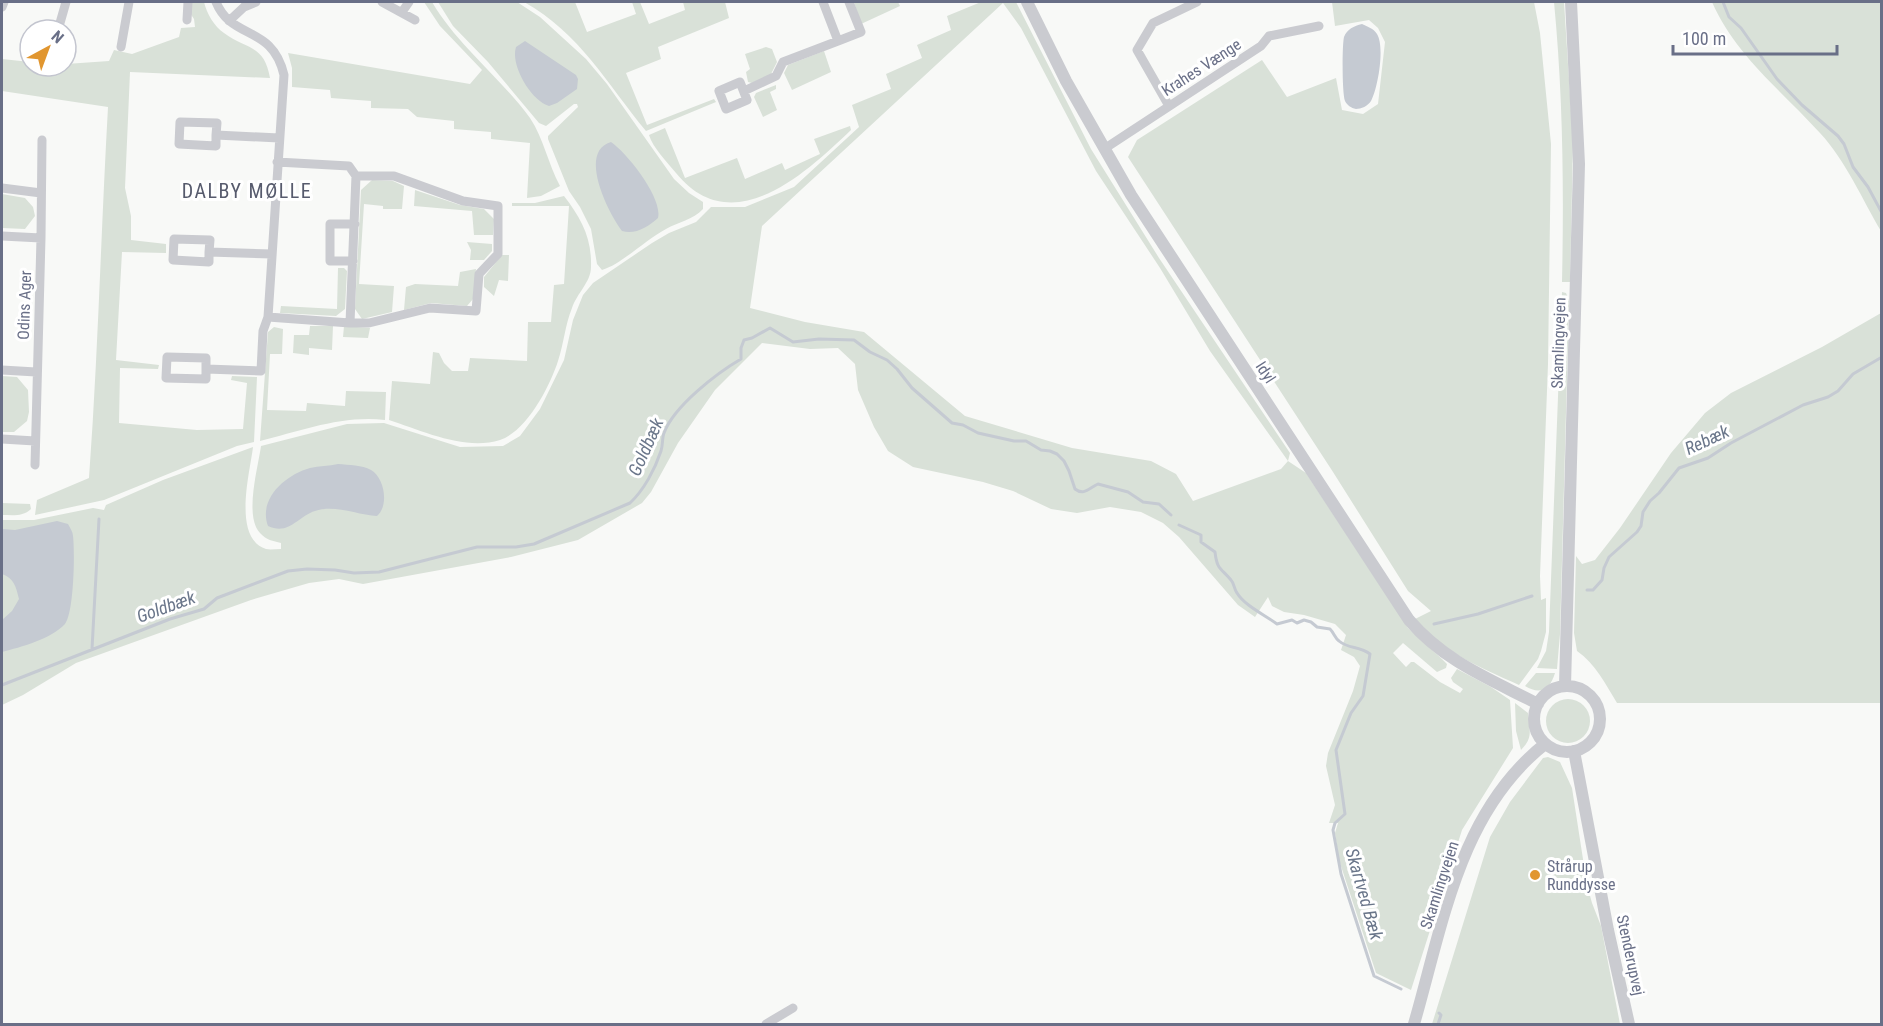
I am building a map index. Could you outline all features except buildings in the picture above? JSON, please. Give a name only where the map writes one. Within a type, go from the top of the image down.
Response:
[{"type":"street","points":[[2,7],[3,2]]},
{"type":"street","points":[[61,18],[66,2]]},
{"type":"street","points":[[122,47],[129,2]]},
{"type":"street","points":[[187,20],[188,2]]},
{"type":"street","points":[[206,369],[261,371],[263,332],[268,317],[284,75],[281,61],[267,42],[229,21],[222,14],[216,2]]},
{"type":"street","points":[[229,21],[244,7],[256,2]]},
{"type":"street","points":[[382,2],[415,20]]},
{"type":"street","points":[[402,12],[409,2]]},
{"type":"street","points":[[744,91],[776,76],[783,62],[861,32],[849,2]]},
{"type":"street","name":"Idyl","points":[[1027,2],[1066,81],[1104,148],[1175,263],[1408,620],[1421,634],[1454,661],[1538,704]]},
{"type":"street","points":[[1169,106],[1137,50],[1154,22],[1197,2]]},
{"type":"street","name":"Skamlingvejen","points":[[1566,686],[1579,164],[1572,2]]},
{"type":"street","points":[[827,3],[838,41]]},
{"type":"street","name":"Krahes Vænge","points":[[1104,148],[1261,46],[1269,36],[1319,26]]},
{"type":"street","points":[[180,122],[217,123],[216,135],[216,146],[179,144],[180,122]]},
{"type":"street","points":[[216,135],[279,138]]},
{"type":"street","name":"Odins Ager","points":[[35,465],[42,140]]},
{"type":"street","points":[[277,162],[349,166],[356,176],[350,323]]},
{"type":"street","points":[[268,317],[369,323],[430,308],[476,311],[479,274],[498,254],[498,206],[463,201],[394,176],[356,176]]},
{"type":"street","points":[[2,188],[42,193]]},
{"type":"street","points":[[353,261],[330,261],[330,224],[355,224]]},
{"type":"street","points":[[2,236],[41,238]]},
{"type":"street","points":[[174,239],[210,240],[209,252],[209,262],[173,260],[174,239]]},
{"type":"street","points":[[209,252],[272,254]]},
{"type":"street","points":[[167,357],[206,358],[206,369],[206,380],[166,378],[167,357]]},
{"type":"street","points":[[2,370],[36,372]]},
{"type":"street","points":[[2,440],[35,441]]},
{"type":"street","points":[[1566,686],[1584,691],[1591,697],[1600,713],[1600,723],[1592,741],[1584,748],[1574,752],[1559,751],[1545,744],[1536,729],[1534,720],[1538,704],[1545,695],[1566,686]]},
{"type":"street","name":"Skamlingvejen","points":[[1414,1024],[1457,874],[1474,832],[1490,804],[1511,776],[1526,759],[1545,744]]},
{"type":"street","name":"Stenderupvej","points":[[1574,752],[1616,970],[1629,1024]]},
{"type":"street","points":[[766,1024],[793,1008]]},
{"type":"shaded area","points":[[191,2],[204,2],[211,19],[220,30],[259,53],[264,59],[270,78],[130,72],[125,188],[131,216],[131,240],[166,244],[166,253],[122,252],[116,360],[159,365],[158,369],[120,368],[119,423],[197,430],[243,429],[247,383],[231,380],[232,376],[257,377],[254,442],[237,446],[104,500],[35,515],[37,500],[89,478],[108,107],[2,91],[2,59],[18,61],[18,78],[78,78],[78,63],[109,61],[114,50],[132,54],[179,37],[181,28],[195,27],[190,13]]},
{"type":"shaded area","points":[[424,2],[432,2],[454,33],[530,118],[560,186],[541,196],[527,198],[530,143],[491,139],[491,132],[454,129],[454,121],[417,117],[408,109],[371,108],[371,101],[331,98],[330,90],[292,87],[292,68],[288,53],[470,84],[482,70],[440,26]]},
{"type":"shaded area","points":[[438,2],[517,2],[540,17],[586,59],[607,84],[674,179],[703,202],[703,209],[695,216],[658,234],[617,263],[602,270],[597,264],[591,229],[569,191],[548,139],[548,136],[578,107],[577,104],[546,126],[539,123],[488,62],[453,26]]},
{"type":"shaded area","points":[[524,2],[575,2],[587,32],[636,14],[632,2],[640,2],[649,24],[685,10],[683,2],[725,2],[729,18],[658,47],[661,59],[626,73],[647,125],[714,99],[716,102],[646,131],[577,44],[544,15]]},
{"type":"shaded area","points":[[854,2],[898,2],[900,6],[861,24]]},
{"type":"shaded area","points":[[981,2],[1016,2],[1091,149],[1159,258],[1290,453],[1288,461],[1306,473],[1408,628],[1447,664],[1446,668],[1437,672],[1403,643],[1393,653],[1406,667],[1414,662],[1440,682],[1460,693],[1463,689],[1451,678],[1457,669],[1510,700],[1513,748],[1462,830],[1411,990],[1376,973],[1339,860],[1335,833],[1338,823],[1329,823],[1335,805],[1326,766],[1328,753],[1353,691],[1360,666],[1354,657],[1341,650],[1346,635],[1335,624],[1284,612],[1272,606],[1268,597],[1255,617],[1238,605],[1179,537],[1163,523],[1141,512],[1110,507],[1077,513],[1051,509],[1013,491],[913,467],[888,451],[874,427],[858,390],[855,364],[838,348],[810,349],[762,343],[715,390],[678,443],[651,492],[642,503],[578,540],[511,557],[363,584],[339,579],[309,583],[251,600],[76,663],[2,705],[2,520],[34,520],[93,508],[104,510],[106,505],[163,480],[253,447],[246,504],[249,532],[256,543],[266,549],[281,549],[281,543],[267,539],[260,533],[253,515],[253,491],[261,446],[347,424],[384,423],[460,447],[503,446],[520,436],[540,409],[564,360],[573,320],[583,295],[593,283],[652,243],[696,222],[711,207],[745,207],[794,187],[859,127],[852,105],[891,89],[886,74],[922,58],[917,45],[951,30],[947,16]],"holes":[[[1003,3],[1021,28],[1096,171],[1160,268],[1210,351],[1288,461],[1281,469],[1193,501],[1176,474],[1151,461],[1072,448],[965,416],[864,332],[805,322],[750,308],[762,226]]]},
{"type":"shaded area","points":[[1332,2],[1534,2],[1540,33],[1551,144],[1548,364],[1540,576],[1541,600],[1546,598],[1546,632],[1538,659],[1519,685],[1463,658],[1439,642],[1415,619],[1431,611],[1408,591],[1128,157],[1137,140],[1262,60],[1287,97],[1336,78],[1342,110],[1363,114],[1378,104],[1385,42],[1378,28],[1369,20],[1335,26]]},
{"type":"shaded area","points":[[1554,2],[1564,2],[1573,142],[1570,282],[1562,282],[1562,142]]},
{"type":"shaded area","points":[[1712,2],[1881,2],[1881,231],[1846,168],[1829,144],[1746,56],[1733,39]]},
{"type":"shaded area","points":[[1362,24],[1377,34],[1380,57],[1374,95],[1368,104],[1356,109],[1348,105],[1344,97],[1343,42],[1349,30]]},
{"type":"shaded area","points":[[525,41],[576,75],[577,89],[549,106],[535,97],[529,90],[516,63],[516,47]]},
{"type":"shaded area","points":[[766,47],[772,49],[777,62],[770,76],[752,83],[748,82],[746,72],[750,69],[745,54]]},
{"type":"shaded area","points":[[824,51],[831,72],[792,90],[784,73],[788,65]]},
{"type":"shaded area","points":[[776,85],[776,89],[770,92],[777,110],[763,117],[754,97],[756,93]]},
{"type":"shaded area","points":[[850,126],[851,130],[833,147],[790,181],[767,194],[744,201],[720,202],[698,193],[665,160],[649,135],[665,128],[685,178],[737,158],[745,179],[782,163],[785,170],[820,154],[814,139]]},
{"type":"shaded area","points":[[611,142],[626,156],[650,188],[658,209],[658,218],[636,231],[622,231],[610,211],[599,184],[596,170],[597,158],[601,148]]},
{"type":"shaded area","points":[[372,180],[393,181],[404,186],[402,209],[383,209],[383,206],[364,204],[359,284],[394,286],[392,312],[362,319],[355,309],[361,190]]},
{"type":"shaded area","points":[[415,190],[460,205],[484,209],[494,219],[493,235],[474,235],[472,211],[414,206]]},
{"type":"shaded area","points":[[2,194],[25,198],[33,207],[35,216],[25,229],[2,228]]},
{"type":"shaded area","points":[[564,196],[576,212],[584,229],[590,247],[591,267],[586,283],[570,314],[554,371],[543,395],[528,418],[510,435],[487,443],[444,438],[389,420],[392,381],[430,384],[433,352],[439,353],[444,363],[452,371],[468,371],[470,358],[527,361],[528,322],[551,322],[554,285],[564,284],[569,206],[512,206],[512,203],[535,203]]},
{"type":"shaded area","points":[[467,242],[492,244],[492,251],[484,260],[470,260],[471,250]]},
{"type":"shaded area","points":[[502,255],[509,255],[508,281],[499,280],[494,296],[484,287],[484,277]]},
{"type":"shaded area","points":[[338,268],[344,268],[347,271],[345,309],[336,316],[280,313],[281,306],[337,309]]},
{"type":"shaded area","points":[[476,269],[473,299],[467,306],[431,303],[404,310],[406,287],[415,284],[458,286],[460,272]]},
{"type":"shaded area","points":[[1562,292],[1566,293],[1569,301],[1560,634],[1557,669],[1537,668],[1546,651],[1549,632]]},
{"type":"shaded area","points":[[1881,313],[1881,703],[1617,703],[1595,668],[1577,651],[1574,633],[1576,556],[1582,564],[1595,560],[1620,528],[1671,453],[1705,413],[1731,393],[1822,347]]},
{"type":"shaded area","points":[[310,326],[333,326],[332,350],[309,348],[309,355],[293,353],[294,335],[309,335]]},
{"type":"shaded area","points":[[344,326],[370,328],[368,338],[343,337]]},
{"type":"shaded area","points":[[274,327],[283,329],[282,354],[270,354],[267,410],[306,411],[307,403],[345,406],[346,391],[386,392],[385,420],[337,422],[260,441],[268,332]]},
{"type":"shaded area","points":[[2,376],[17,377],[28,390],[27,421],[14,432],[2,432]]},
{"type":"shaded area","points":[[338,464],[364,467],[380,479],[384,499],[377,516],[338,509],[322,509],[309,513],[282,529],[268,526],[266,516],[270,498],[283,482],[310,468]]},
{"type":"shaded area","points":[[2,503],[30,504],[31,509],[21,514],[2,515]]},
{"type":"shaded area","points":[[57,521],[68,524],[73,534],[73,582],[68,618],[65,624],[52,634],[2,652],[2,620],[12,611],[19,599],[12,581],[2,574],[2,529],[15,530]]},
{"type":"shaded area","points":[[1536,673],[1555,673],[1544,689],[1530,689],[1525,686]]},
{"type":"shaded area","points":[[1568,699],[1583,706],[1590,721],[1583,736],[1568,743],[1553,736],[1546,721],[1553,706]]},
{"type":"shaded area","points":[[1515,703],[1528,713],[1529,737],[1521,750],[1516,731]]},
{"type":"shaded area","points":[[1548,757],[1560,762],[1572,788],[1587,885],[1601,926],[1620,1024],[1432,1024],[1490,837],[1510,802],[1543,758]]},
{"type":"waterway","name":"Rebæk","points":[[1723,2],[1729,17],[1741,28],[1777,79],[1802,105],[1838,136],[1844,144],[1853,167],[1868,187],[1882,213]]},
{"type":"waterway","name":"Goldbæk","points":[[2,685],[170,619],[204,609],[217,598],[288,571],[307,569],[354,573],[379,572],[477,547],[516,547],[534,544],[630,503],[652,472],[661,451],[664,433],[677,412],[709,381],[741,359],[744,340],[770,328],[793,342],[819,339],[854,340],[870,352],[887,360],[912,388],[952,423],[963,425],[978,433],[1014,441],[1026,441],[1041,450],[1057,454],[1064,461],[1075,489],[1078,491],[1086,491],[1098,484],[1128,492],[1143,502],[1159,504],[1171,515]]},
{"type":"waterway","name":"Rebæk","points":[[1587,590],[1593,590],[1602,580],[1609,557],[1637,532],[1641,526],[1643,512],[1650,501],[1679,468],[1708,458],[1731,443],[1803,405],[1828,397],[1838,391],[1853,374],[1882,357]]},
{"type":"waterway","points":[[92,649],[99,519]]},
{"type":"waterway","name":"Skartved Bæk","points":[[1179,525],[1201,535],[1201,542],[1215,552],[1218,566],[1232,581],[1237,593],[1255,610],[1277,624],[1292,620],[1297,623],[1304,620],[1317,627],[1330,629],[1343,644],[1370,654],[1363,696],[1351,713],[1336,750],[1345,814],[1335,823],[1333,830],[1341,874],[1374,976],[1401,989]]},
{"type":"waterway","name":"Rebæk","points":[[1434,624],[1478,614],[1532,596]]},
{"type":"waterway","name":"Skartved Bæk","points":[[1438,1024],[1441,1015],[1439,1013]]},
{"type":"place","name":"Strårup Runddysse","points":[[1535,875]]},
{"type":"district","name":"DALBY MØLLE","points":[[247,191]]}]
